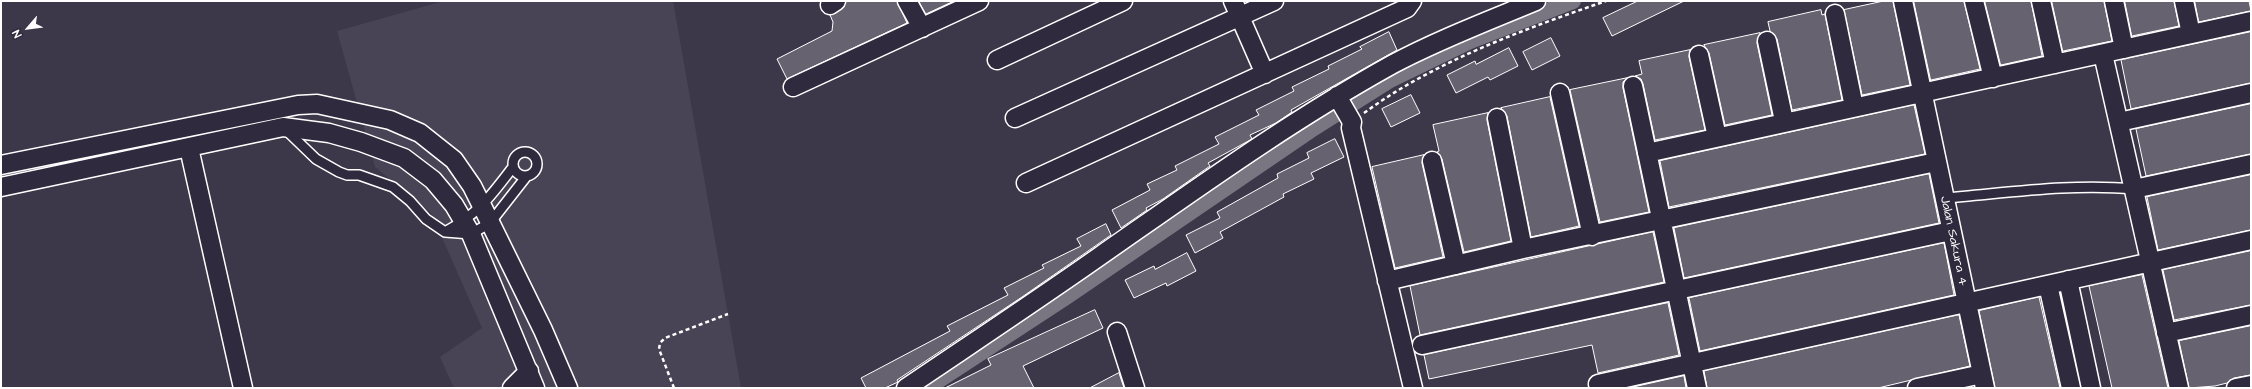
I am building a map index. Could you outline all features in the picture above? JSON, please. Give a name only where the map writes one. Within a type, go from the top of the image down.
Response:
[{"type":"street","points":[[907,1],[922,28]]},
{"type":"street","points":[[793,87],[979,1]]},
{"type":"street","points":[[997,60],[1123,1]]},
{"type":"street","points":[[1015,118],[1237,9],[1274,1]]},
{"type":"street","points":[[1026,183],[1407,8],[1412,1]]},
{"type":"street","points":[[906,388],[1062,283],[1214,175],[1347,115],[1402,60],[1465,30],[1536,1]]},
{"type":"street","name":"Jalan Sakura 4","points":[[1903,1],[1921,94],[1984,381]]},
{"type":"street","points":[[1974,1],[1993,78]]},
{"type":"street","points":[[2041,1],[2055,64]]},
{"type":"street","points":[[2114,1],[2124,49]]},
{"type":"street","points":[[2184,1],[2191,34]]},
{"type":"street","points":[[1237,9],[1265,74]]},
{"type":"street","points":[[1835,14],[1854,107]]},
{"type":"street","points":[[1648,153],[1784,121],[1921,94],[2251,21]]},
{"type":"street","points":[[1766,41],[1784,121]]},
{"type":"street","points":[[2103,54],[2179,388]]},
{"type":"street","points":[[1699,55],[1717,137]]},
{"type":"street","points":[[1633,86],[1697,388]]},
{"type":"street","points":[[1560,93],[1592,236]]},
{"type":"street","points":[[2118,122],[2251,93]]},
{"type":"street","points":[[1,165],[190,125],[298,105],[317,104],[390,120],[420,133],[454,160],[472,186],[543,330],[568,388]]},
{"type":"street","points":[[1347,115],[1413,388]]},
{"type":"street","points":[[1497,118],[1523,249]]},
{"type":"street","points":[[1,187],[283,127],[328,133],[361,142],[404,158],[433,180],[454,206],[467,228],[532,380],[512,388]]},
{"type":"street","points":[[189,148],[242,388]]},
{"type":"street","points":[[1432,161],[1456,265]]},
{"type":"street","points":[[1387,281],[1523,249],[1661,222],[1936,162]]},
{"type":"street","points":[[2134,188],[2251,164]]},
{"type":"street","points":[[1422,345],[1951,231]]},
{"type":"street","points":[[1598,384],[2251,240]]},
{"type":"street","points":[[2068,280],[2091,388]]},
{"type":"street","points":[[2048,285],[2071,388]]},
{"type":"street","points":[[2166,333],[2251,315]]},
{"type":"street","points":[[516,344],[543,330]]},
{"type":"street","points":[[1117,332],[1136,388]]},
{"type":"street","points":[[1917,388],[1984,381]]},
{"type":"street","points":[[2236,388],[2251,385]]},
{"type":"lane","points":[[283,127],[316,159],[339,172],[347,175],[358,175],[393,187],[410,201],[426,219],[445,232],[490,223],[526,177],[531,175],[538,166],[535,156],[530,152],[519,153],[513,161],[513,167],[520,176],[526,177]]},
{"type":"lane","points":[[445,232],[467,228],[482,206],[513,167]]},
{"type":"lane","points":[[1944,198],[2106,186],[2134,188]]},
{"type":"path","points":[[1347,115],[1382,100],[1412,83],[1488,46],[1606,1]]},
{"type":"path","points":[[674,388],[659,349],[660,343],[665,338],[728,314]]},
{"type":"shaded area","points":[[444,1],[673,1],[741,388],[454,388],[440,357],[482,328],[431,213],[375,167],[337,31]]},
{"type":"building","points":[[846,1],[897,1],[907,23],[787,79],[777,59],[832,31],[833,22],[830,15],[842,9]]},
{"type":"building","points":[[919,1],[954,1],[926,14]]},
{"type":"building","points":[[1638,1],[1684,1],[1612,36],[1603,18]]},
{"type":"building","points":[[1884,1],[1893,1],[1910,85],[1862,95],[1844,10]]},
{"type":"building","points":[[1914,1],[1964,1],[1980,69],[1931,80]]},
{"type":"building","points":[[1985,1],[2031,1],[2042,56],[2001,65]]},
{"type":"building","points":[[2052,1],[2104,1],[2112,41],[2063,51]]},
{"type":"building","points":[[2125,1],[2174,1],[2179,26],[2132,36]]},
{"type":"building","points":[[2195,1],[2249,1],[2251,11],[2199,22]]},
{"type":"building","points":[[1821,10],[1822,15],[1825,14],[1842,100],[1792,110],[1777,39],[1770,31],[1768,22]]},
{"type":"building","points":[[1389,32],[1397,50],[1291,110],[1292,112],[1276,123],[1250,135],[1252,139],[1208,163],[1210,166],[1163,199],[1146,208],[1147,210],[1121,228],[1112,210],[1150,190],[1147,184],[1177,170],[1175,166],[1219,144],[1215,137],[1259,115],[1256,110],[1294,91],[1292,87],[1329,69],[1328,66],[1362,49],[1360,47]]},
{"type":"building","points":[[2251,32],[2251,83],[2131,109],[2121,60]]},
{"type":"building","points":[[1760,33],[1757,43],[1772,115],[1725,125],[1709,53],[1704,45]]},
{"type":"building","points":[[1551,38],[1560,56],[1532,70],[1523,52]]},
{"type":"building","points":[[1509,48],[1518,66],[1490,80],[1488,77],[1456,93],[1447,75],[1475,61],[1476,64]]},
{"type":"building","points":[[1690,50],[1689,57],[1705,130],[1655,140],[1643,84],[1641,79],[1635,76],[1642,74],[1639,61]]},
{"type":"building","points":[[1627,78],[1623,82],[1623,88],[1649,212],[1600,222],[1570,90]]},
{"type":"building","points":[[1411,95],[1420,113],[1391,127],[1382,109]]},
{"type":"building","points":[[1550,97],[1579,226],[1531,237],[1507,116],[1501,108]]},
{"type":"building","points":[[2251,104],[2251,154],[2146,176],[2136,129]]},
{"type":"building","points":[[1914,105],[1925,154],[1669,207],[1660,161]]},
{"type":"building","points":[[1488,113],[1487,120],[1511,241],[1464,252],[1442,159],[1437,152],[1439,151],[1433,125]]},
{"type":"building","points":[[1335,139],[1344,157],[1311,173],[1314,179],[1283,194],[1284,197],[1220,232],[1223,238],[1195,253],[1186,235],[1220,218],[1217,212],[1278,178],[1277,174],[1309,158],[1307,153]]},
{"type":"building","points":[[1424,155],[1422,163],[1443,257],[1395,268],[1372,167]]},
{"type":"building","points":[[1929,174],[1939,223],[1684,278],[1674,228]]},
{"type":"building","points":[[2251,175],[2251,230],[2158,250],[2147,197]]},
{"type":"building","points":[[1106,224],[1111,235],[1022,297],[897,380],[898,382],[885,388],[866,388],[861,378],[950,331],[947,326],[1008,295],[1004,288],[1044,268],[1042,265],[1081,246],[1077,239]]},
{"type":"building","points":[[1653,232],[1664,282],[1420,335],[1410,286]]},
{"type":"building","points":[[1944,243],[1954,295],[1700,351],[1689,298]]},
{"type":"building","points":[[2251,251],[2251,305],[2174,320],[2163,270]]},
{"type":"building","points":[[1187,253],[1196,271],[1167,286],[1166,283],[1134,298],[1125,280],[1154,266],[1155,269]]},
{"type":"building","points":[[2142,275],[2168,388],[2112,388],[2089,286]]},
{"type":"building","points":[[2039,297],[2060,388],[1995,388],[1979,311]]},
{"type":"building","points":[[1668,303],[1679,355],[1598,373],[1592,345],[1429,379],[1424,355]]},
{"type":"building","points":[[1095,310],[1103,328],[1023,366],[1034,388],[945,388],[991,365],[988,359]]},
{"type":"building","points":[[1959,315],[1970,366],[1878,388],[1707,388],[1704,371]]},
{"type":"building","points":[[2251,326],[2251,375],[2234,378],[2227,383],[2215,386],[2189,388],[2179,341]]},
{"type":"building","points":[[1119,373],[1124,388],[1090,388]]},
{"type":"building","points":[[1684,376],[1686,388],[1629,388]]},
{"type":"waterway","points":[[927,388],[1066,297],[1314,128],[1390,80],[1470,41],[1573,1]]}]
